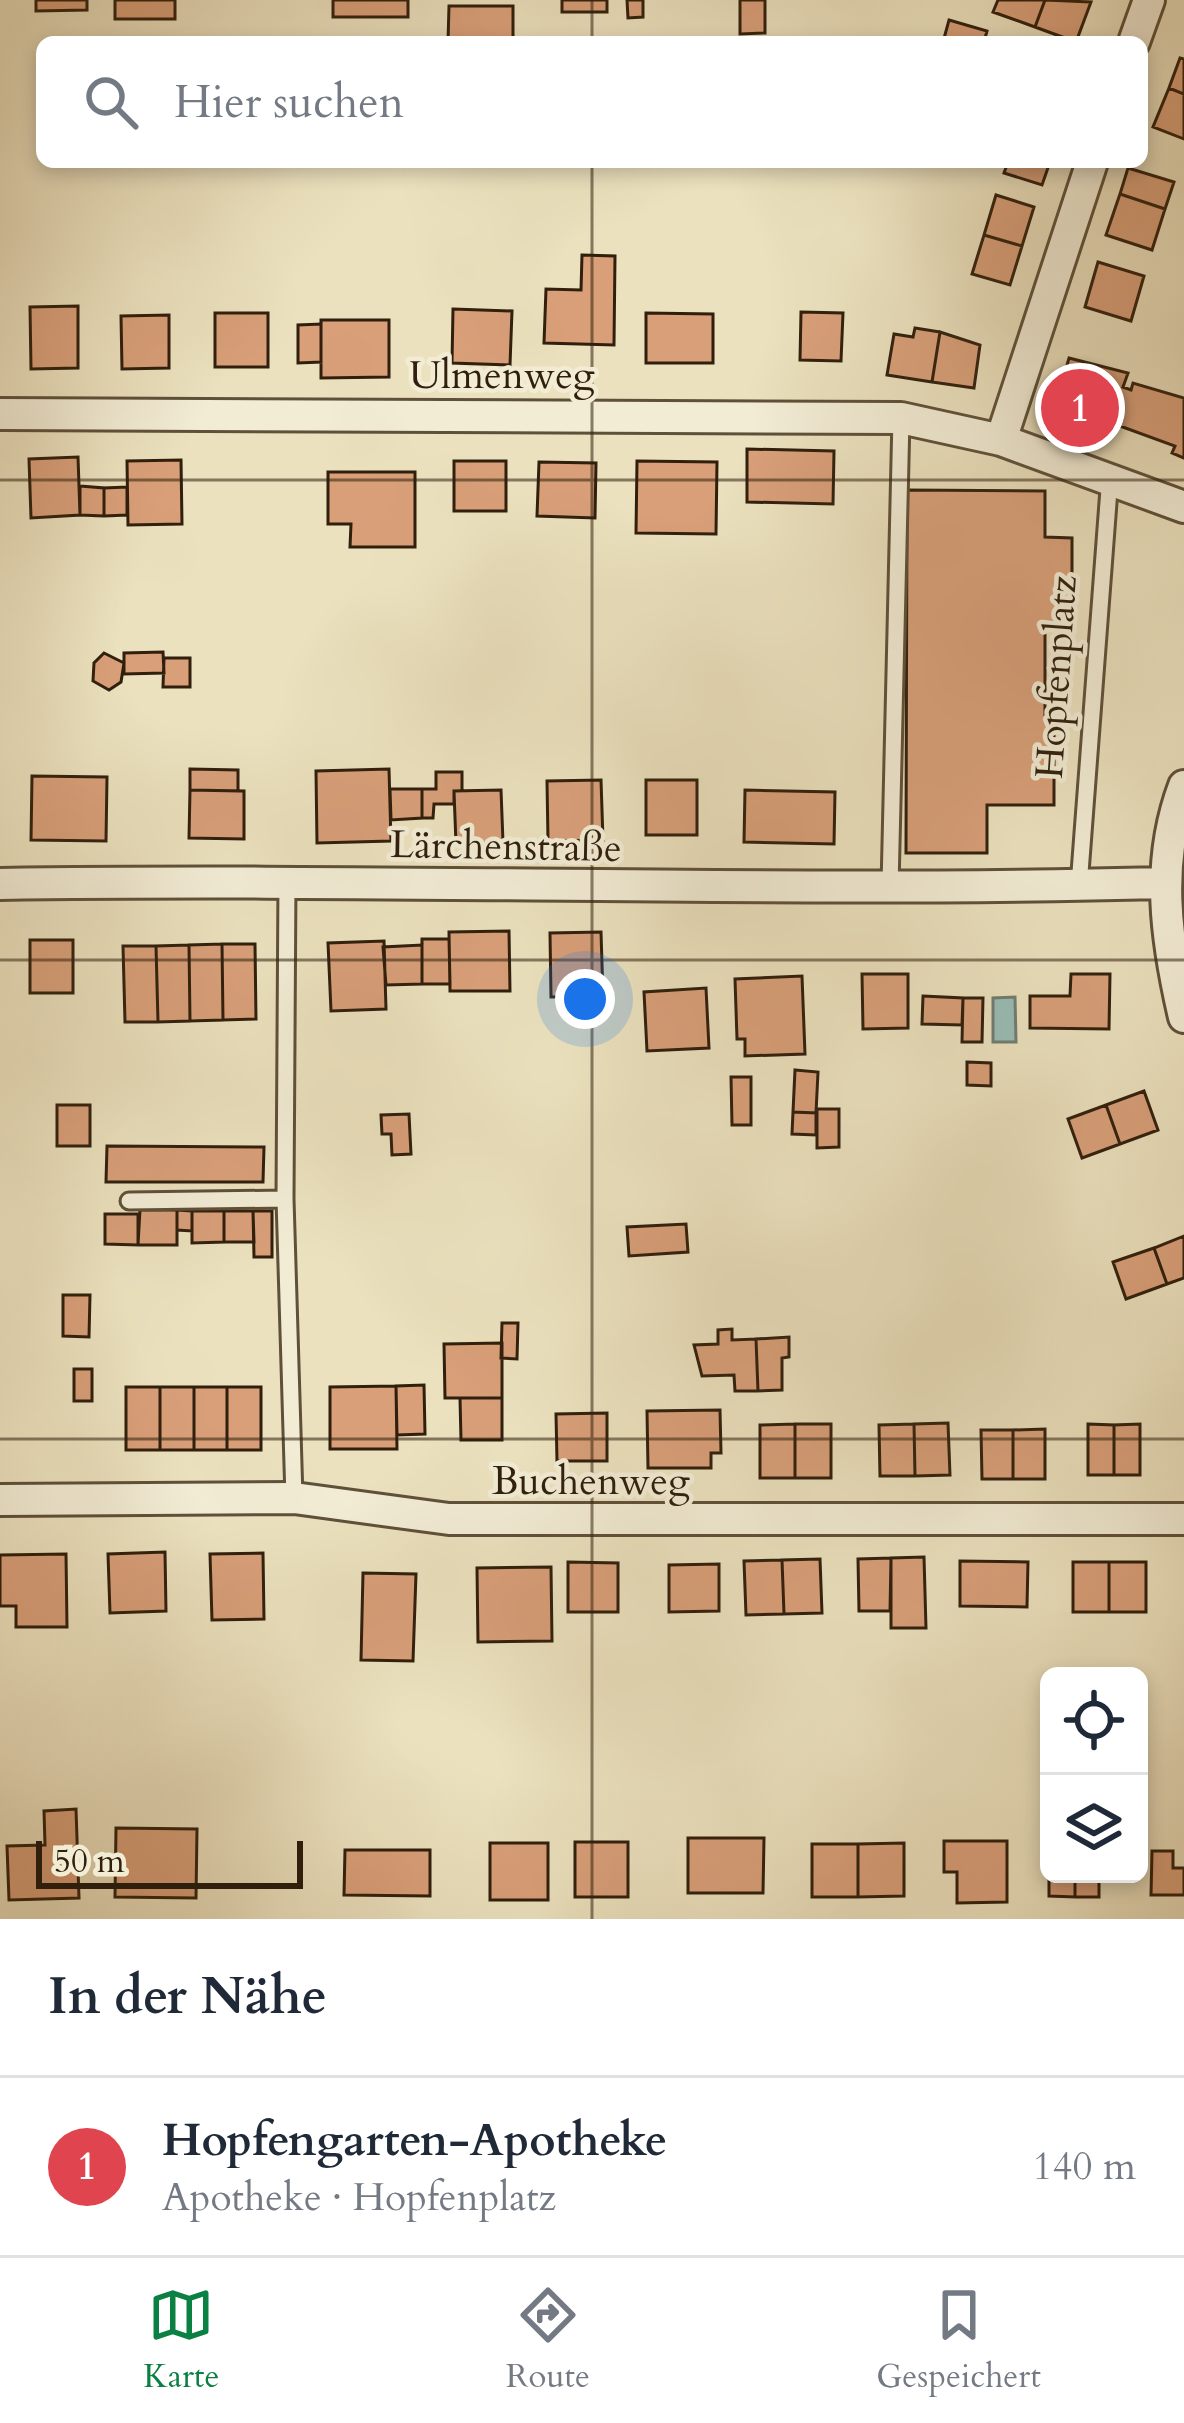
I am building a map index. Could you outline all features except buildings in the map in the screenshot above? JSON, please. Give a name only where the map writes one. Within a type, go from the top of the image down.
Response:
[{"type":"street","points":[[1136,36],[1149,0]]},
{"type":"street","points":[[1090,168],[1001,440],[1110,475],[1184,507]]},
{"type":"street","name":"Ulmenweg","points":[[0,414],[901,418],[1001,440]]},
{"type":"street","points":[[1184,785],[1168,837],[1164,883],[1184,1017]]},
{"type":"street","name":"Lärchenstraße","points":[[0,884],[287,880],[890,890],[1078,886]]},
{"type":"street","points":[[1078,886],[1164,883]]},
{"type":"street","name":"Buchenweg","points":[[0,1500],[294,1498],[449,1519],[1184,1520]]},
{"type":"lane","points":[[890,890],[901,418]]},
{"type":"lane","name":"Hopfenplatz","points":[[1078,886],[1110,475]]},
{"type":"lane","points":[[287,880],[285,1199],[294,1498]]},
{"type":"lane","points":[[129,1201],[285,1199]]},
{"type":"water","points":[[1015,997],[1016,1042],[993,1042],[993,998]]},
{"type":"place","name":"Hopfengarten-Apotheke","points":[[1080,408]]}]
